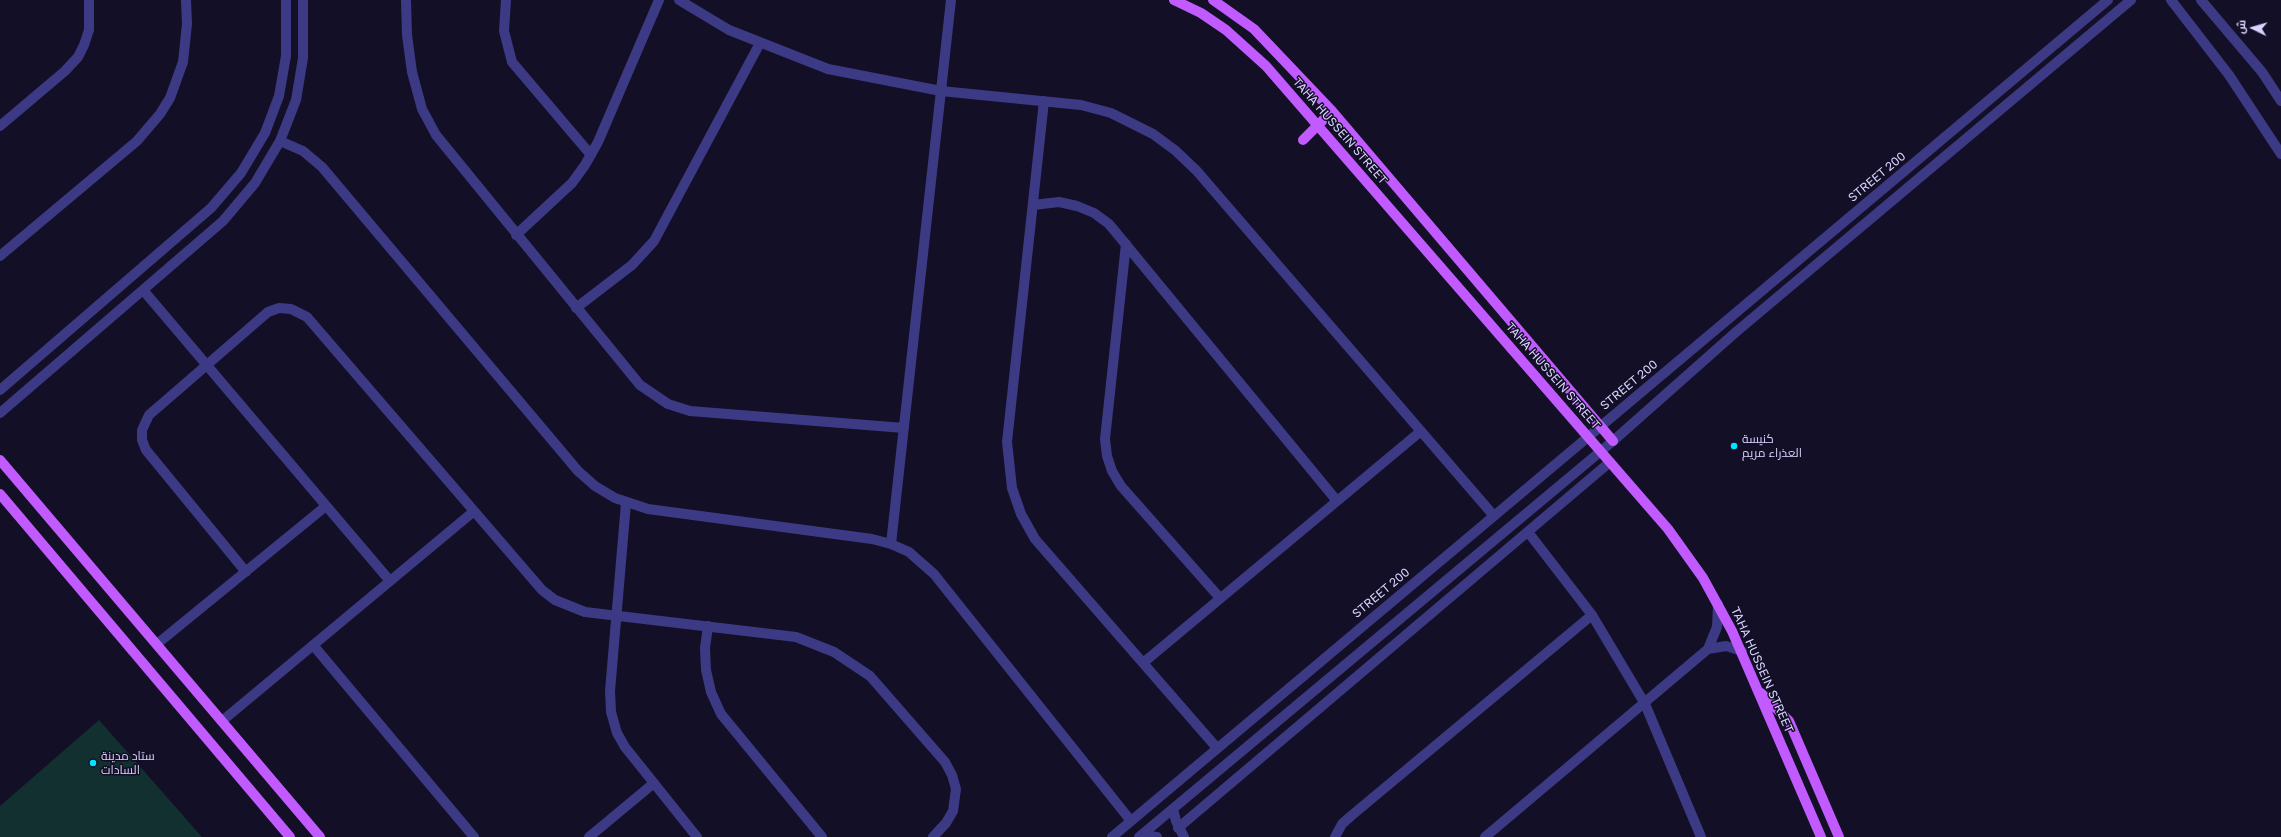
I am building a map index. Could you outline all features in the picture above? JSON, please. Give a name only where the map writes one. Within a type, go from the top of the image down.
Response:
[{"type":"main road","name":"TAHA HUSSEIN STREET","points":[[1174,0],[1201,13],[1242,43],[1318,124],[1668,529],[1718,604],[1742,651],[1821,837]]},
{"type":"main road","name":"TAHA HUSSEIN STREET","points":[[1213,0],[1237,16],[1263,38],[1332,111],[1613,441]]},
{"type":"main road","points":[[1303,140],[1332,111]]},
{"type":"main road","points":[[0,460],[320,837]]},
{"type":"main road","points":[[0,494],[290,837]]},
{"type":"main road","name":"TAHA HUSSEIN STREET","points":[[1759,692],[1789,721],[1839,837]]},
{"type":"street","points":[[0,126],[65,71],[78,57],[89,30],[89,0]]},
{"type":"street","points":[[0,256],[137,141],[160,114],[170,98],[183,62],[187,24],[186,0]]},
{"type":"street","points":[[0,390],[211,208],[241,173],[265,133],[279,96],[286,56],[286,0]]},
{"type":"street","points":[[0,412],[143,290],[234,209],[258,178],[280,140],[296,100],[300,79],[304,36],[303,0]]},
{"type":"street","points":[[406,0],[409,53],[422,109],[436,135],[516,235],[640,385],[657,398],[679,408],[702,412],[904,428]]},
{"type":"street","points":[[506,0],[504,31],[512,62],[591,155]]},
{"type":"street","points":[[516,235],[572,183],[591,155],[659,0]]},
{"type":"street","points":[[679,0],[716,23],[760,43],[828,69],[941,91],[1082,105],[1111,113],[1146,130],[1176,151],[1196,170],[1494,516]]},
{"type":"street","points":[[891,544],[952,0]]},
{"type":"street","name":"STREET 200","points":[[1112,837],[2108,0]]},
{"type":"street","points":[[1141,836],[1613,441],[1742,328],[2131,0]]},
{"type":"street","points":[[2171,0],[2229,75],[2281,154]]},
{"type":"street","points":[[2201,0],[2262,72],[2281,101]]},
{"type":"street","points":[[576,308],[632,265],[654,241],[760,43]]},
{"type":"street","points":[[1044,101],[1007,442],[1012,488],[1021,514],[1035,539],[1217,748]]},
{"type":"street","points":[[280,140],[303,152],[322,167],[578,471],[605,493],[626,503],[648,509],[872,539],[891,544],[918,558],[934,574],[1131,821]]},
{"type":"street","points":[[1033,204],[1059,202],[1085,209],[1109,224],[1337,501]]},
{"type":"street","points":[[1126,244],[1105,439],[1107,456],[1112,471],[1121,486],[1220,598]]},
{"type":"street","points":[[143,290],[390,581]]},
{"type":"street","points":[[246,572],[146,450],[142,440],[142,430],[149,415],[268,312],[285,308],[296,310],[307,317],[473,512],[542,590],[555,600],[575,609],[616,616],[783,634],[809,641],[847,659],[876,681],[945,762],[952,775],[956,789],[953,811],[946,823],[933,837]]},
{"type":"street","points":[[1143,663],[1421,431]]},
{"type":"street","points":[[1178,828],[1610,462]]},
{"type":"street","points":[[626,503],[610,691],[611,712],[621,740],[697,837]]},
{"type":"street","points":[[157,644],[326,506]]},
{"type":"street","points":[[222,721],[473,512]]},
{"type":"street","points":[[1528,532],[1592,615],[1644,704],[1701,837]]},
{"type":"street","points":[[1485,837],[1708,649],[1717,627],[1718,604]]},
{"type":"street","points":[[1335,837],[1342,824],[1351,816],[1592,615]]},
{"type":"street","points":[[708,626],[705,648],[706,670],[711,692],[721,714],[822,837]]},
{"type":"street","points":[[313,645],[474,837]]},
{"type":"street","points":[[1708,649],[1726,646],[1742,651]]},
{"type":"street","points":[[589,837],[654,783]]},
{"type":"street","points":[[1173,809],[1178,828],[1184,837]]},
{"type":"street","points":[[1141,836],[1157,837]]},
{"type":"green space","name":"ستاد مدينة السادات","points":[[99,720],[202,837],[0,837],[0,806]]},
{"type":"place","name":"كنيسة العذراء مريم","points":[[1734,446]]},
{"type":"place","name":"ستاد مدينة السادات","points":[[93,763]]}]
